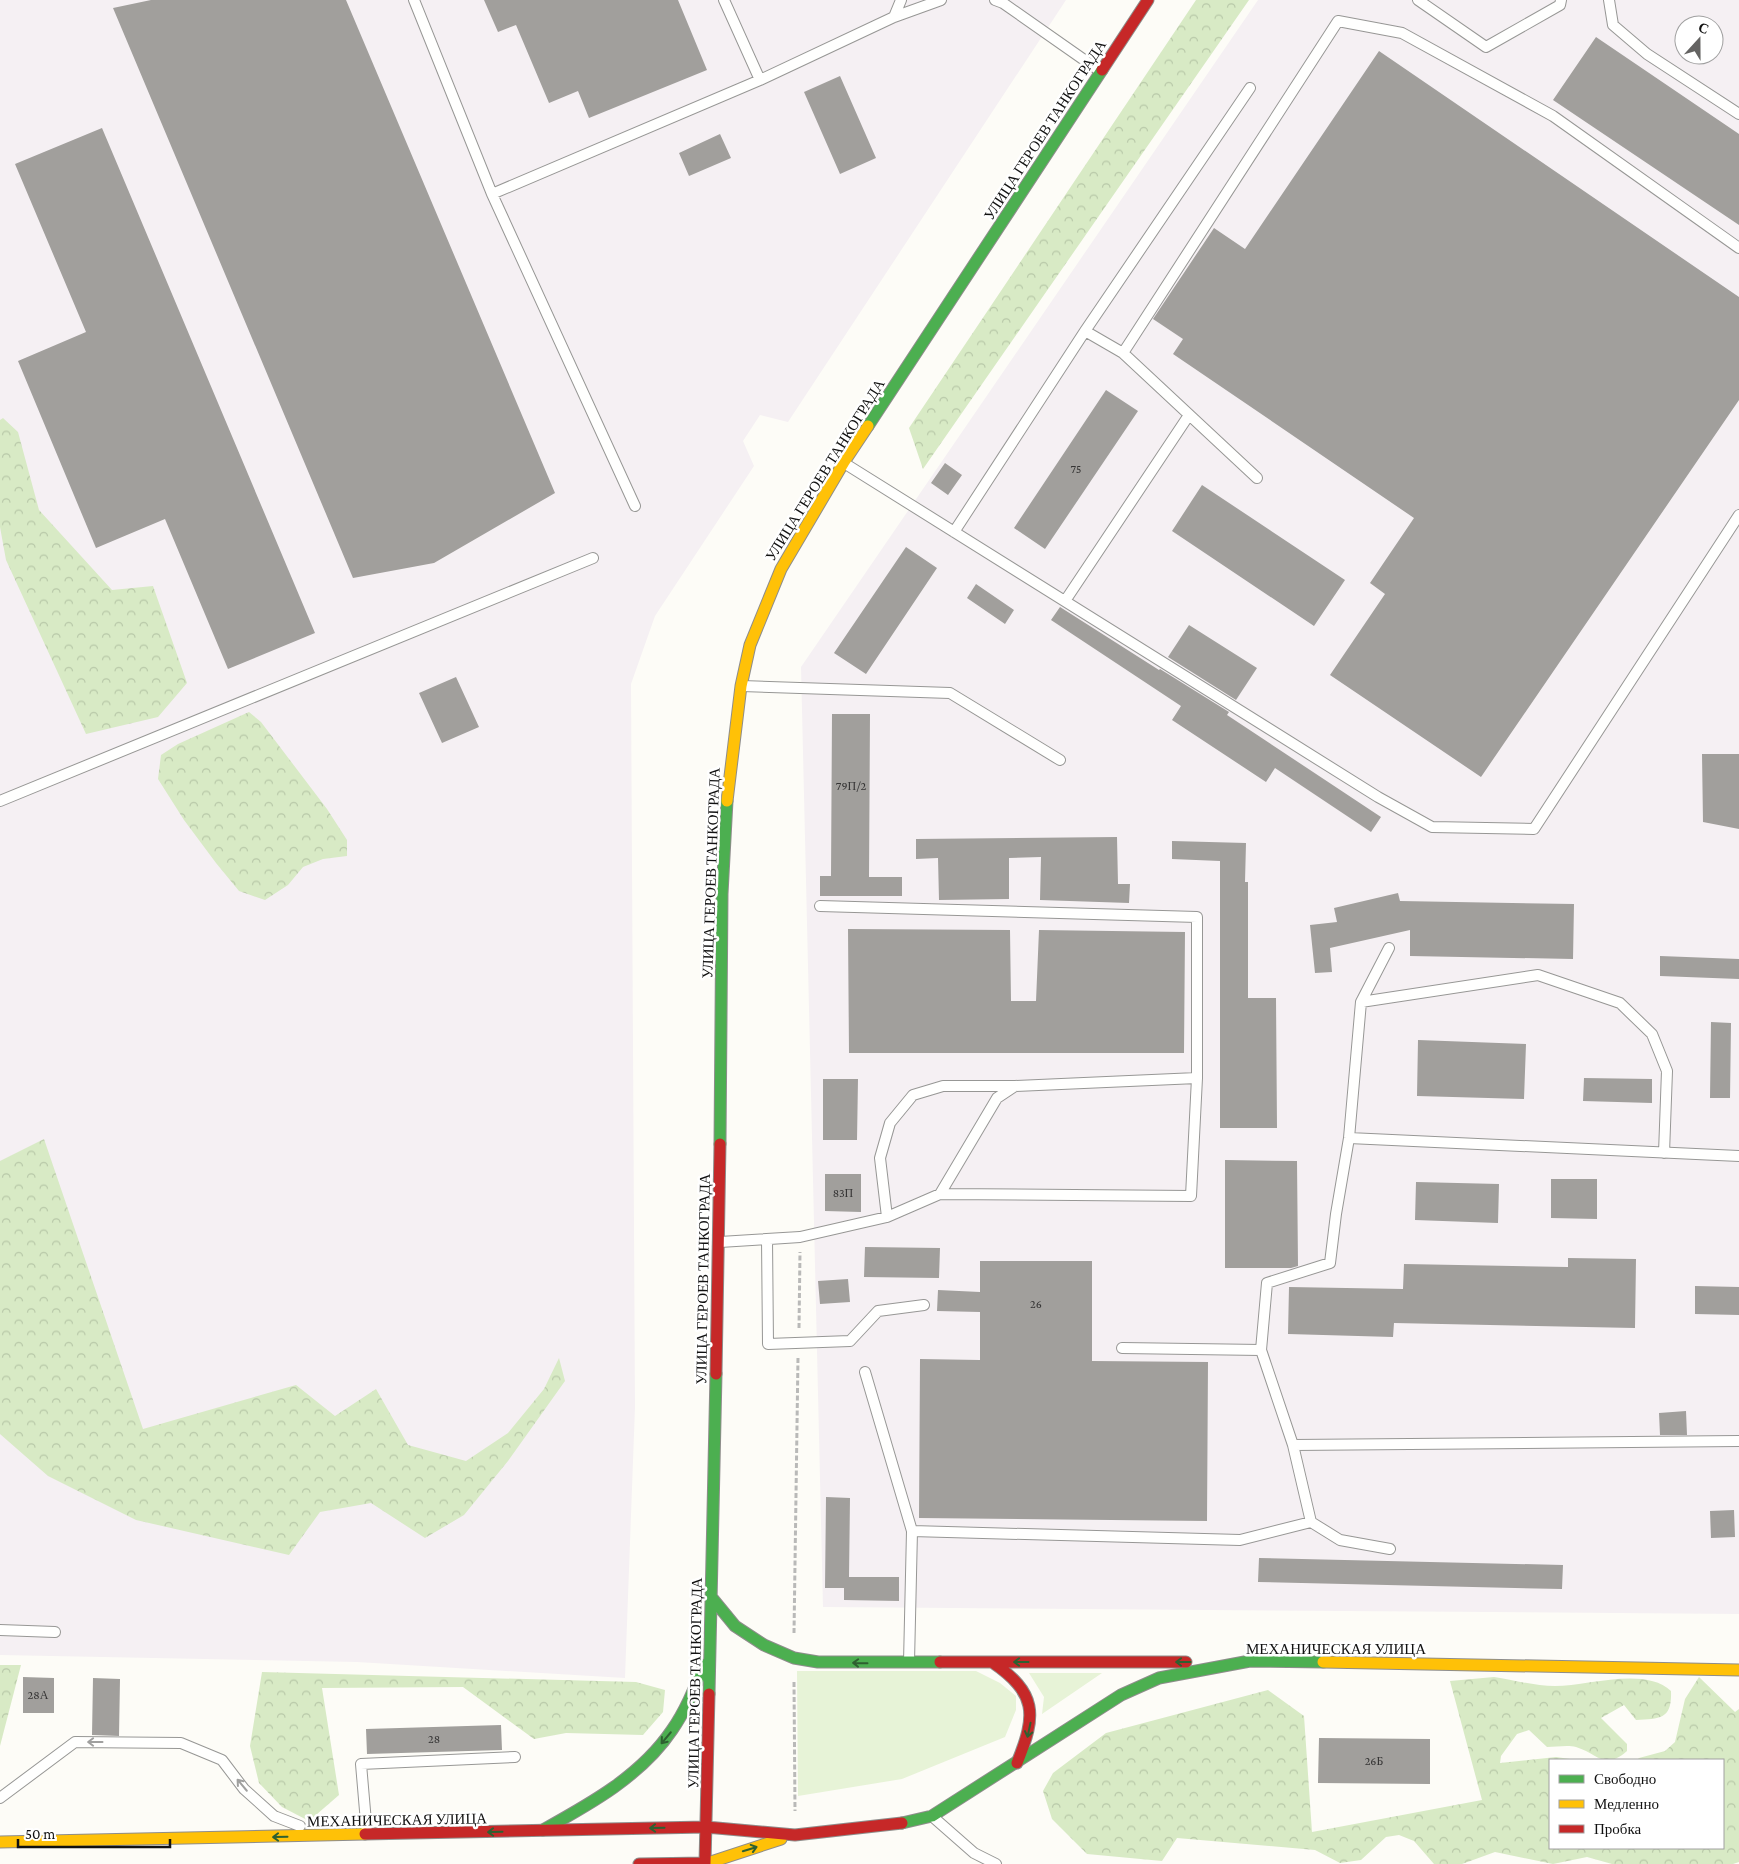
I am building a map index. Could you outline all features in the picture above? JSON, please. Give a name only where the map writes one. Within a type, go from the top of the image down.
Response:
[{"type":"main road","name":"УЛИЦА ГЕРОЕВ ТАНКОГРАДА","points":[[705,1864],[719,1242],[722,894],[727,792],[741,686],[750,645],[780,569],[844,462],[1148,0]]},
{"type":"main road","points":[[712,1598],[735,1626],[764,1645],[794,1658],[818,1662],[1250,1662]]},
{"type":"main road","points":[[540,1831],[577,1811],[618,1783],[651,1757],[672,1732],[690,1700],[711,1648]]},
{"type":"main road","points":[[992,1662],[1014,1678],[1028,1700],[1031,1722],[1027,1739],[1017,1763]]},
{"type":"main road","name":"МЕХАНИЧЕСКАЯ УЛИЦА","points":[[0,1842],[706,1827],[795,1835],[900,1824],[932,1816],[1121,1695],[1143,1684],[1159,1678],[1250,1662],[1739,1670]]},
{"type":"main road","name":"МЕХАНИЧЕСКАЯ УЛИЦА","points":[[639,1864],[705,1864],[795,1835]]},
{"type":"lane","points":[[414,0],[492,194],[635,506]]},
{"type":"lane","points":[[724,0],[760,80]]},
{"type":"lane","points":[[894,17],[901,0]]},
{"type":"lane","points":[[492,194],[760,80],[894,17],[941,0]]},
{"type":"lane","points":[[995,0],[1003,3],[1101,71]]},
{"type":"lane","points":[[1418,0],[1486,46],[1560,6],[1561,0]]},
{"type":"lane","points":[[1609,0],[1614,25],[1647,54],[1739,114]]},
{"type":"lane","points":[[1123,353],[1338,21],[1402,33],[1554,116],[1739,248]]},
{"type":"lane","points":[[954,532],[1085,331],[1250,88]]},
{"type":"lane","points":[[1085,331],[1123,353],[1257,478]]},
{"type":"lane","points":[[1065,601],[1189,415]]},
{"type":"lane","points":[[844,462],[1378,797],[1432,827],[1534,830],[1739,514]]},
{"type":"lane","points":[[0,801],[592,558]]},
{"type":"lane","points":[[741,686],[950,693],[1060,760]]},
{"type":"lane","points":[[719,1242],[800,1237],[887,1218],[940,1194],[1191,1196],[1197,1078],[1197,917],[820,906]]},
{"type":"lane","points":[[1390,948],[1361,1002],[1349,1138],[1336,1214],[1330,1264],[1267,1284],[1261,1350],[1293,1445],[1311,1522],[1340,1540],[1390,1549]]},
{"type":"lane","points":[[1361,1002],[1538,975],[1620,1003],[1652,1034],[1667,1071],[1664,1153]]},
{"type":"lane","points":[[887,1218],[880,1158],[890,1123],[913,1096],[943,1086],[1014,1086],[1197,1078]]},
{"type":"lane","points":[[940,1194],[997,1098],[1014,1086]]},
{"type":"lane","points":[[1349,1138],[1739,1156]]},
{"type":"lane","points":[[767,1239],[768,1344],[850,1341],[878,1311],[924,1304]]},
{"type":"lane","points":[[1122,1348],[1261,1350]]},
{"type":"lane","points":[[865,1372],[912,1531],[909,1663]]},
{"type":"lane","points":[[1293,1445],[1739,1441]]},
{"type":"lane","points":[[912,1531],[1240,1540],[1311,1522]]},
{"type":"lane","points":[[0,1630],[55,1632]]},
{"type":"lane","points":[[0,1798],[75,1742],[182,1743],[222,1760],[244,1789],[274,1816],[327,1836]]},
{"type":"lane","points":[[368,1835],[361,1764],[515,1756]]},
{"type":"lane","points":[[932,1816],[974,1853],[996,1864]]},
{"type":"path","points":[[795,1835],[794,1658],[800,1237]]},
{"type":"shaded area","points":[[0,0],[1066,0],[788,422],[760,415],[743,441],[754,466],[655,616],[631,684],[635,1407],[625,1678],[357,1662],[0,1655]]},
{"type":"shaded area","points":[[1258,0],[1739,0],[1739,1614],[823,1607],[801,667]]},
{"type":"green space","points":[[1196,0],[1249,0],[923,469],[909,428]]},
{"type":"green space","points":[[3,418],[18,432],[39,510],[112,590],[153,586],[187,683],[158,717],[86,734],[6,560],[0,527],[0,420]]},
{"type":"green space","points":[[249,712],[261,722],[327,809],[347,840],[347,856],[323,859],[303,867],[288,885],[265,900],[239,891],[184,820],[158,779],[161,755],[178,744]]},
{"type":"green space","points":[[44,1139],[143,1429],[296,1385],[335,1416],[376,1389],[408,1445],[466,1461],[508,1433],[544,1389],[559,1358],[565,1381],[508,1461],[464,1515],[425,1538],[371,1503],[320,1512],[289,1555],[136,1520],[48,1476],[0,1434],[0,1161]]},
{"type":"green space","points":[[0,1665],[21,1665],[0,1746]]},
{"type":"green space","points":[[797,1671],[976,1671],[1000,1683],[1016,1696],[1016,1710],[1005,1737],[902,1779],[798,1796]]},
{"type":"green space","points":[[262,1672],[636,1682],[665,1690],[663,1712],[643,1735],[566,1733],[534,1739],[463,1687],[322,1688],[339,1795],[309,1821],[282,1807],[259,1783],[250,1746]]},
{"type":"green space","points":[[1029,1673],[1102,1673],[1042,1714],[1044,1697]]},
{"type":"green space","points":[[1494,1677],[1555,1686],[1631,1678],[1660,1684],[1671,1691],[1669,1707],[1663,1716],[1636,1720],[1624,1705],[1601,1718],[1627,1744],[1627,1751],[1615,1759],[1602,1759],[1576,1747],[1547,1747],[1529,1730],[1517,1734],[1501,1756],[1500,1763],[1556,1757],[1570,1759],[1549,1759],[1549,1849],[1724,1849],[1724,1759],[1638,1759],[1665,1751],[1675,1742],[1685,1699],[1699,1677],[1735,1712],[1739,1709],[1739,1862],[1733,1864],[1612,1864],[1587,1857],[1553,1864],[1495,1852],[1462,1864],[1434,1864],[1414,1841],[1399,1835],[1386,1837],[1361,1860],[1340,1863],[1315,1850],[1177,1838],[1162,1861],[1087,1854],[1052,1819],[1043,1791],[1053,1773],[1106,1733],[1268,1690],[1304,1716],[1312,1832],[1482,1800],[1450,1681]]},
{"type":"building","points":[[151,0],[346,0],[555,493],[434,563],[353,578],[113,8]]},
{"type":"building","points":[[484,0],[678,0],[707,70],[589,118],[578,91],[549,103],[516,25],[498,32]]},
{"type":"building","points":[[1596,37],[1739,134],[1739,225],[1553,100]]},
{"type":"building","points":[[1379,51],[1739,297],[1739,400],[1481,777],[1330,675],[1385,594],[1370,583],[1414,518],[1173,354],[1183,339],[1153,319],[1214,228],[1245,249]]},
{"type":"building","points":[[840,76],[876,158],[840,174],[804,92]]},
{"type":"building","points":[[102,128],[315,633],[228,669],[165,519],[96,548],[18,361],[86,332],[15,164]]},
{"type":"building","points":[[720,134],[731,158],[689,176],[679,153]]},
{"type":"building","points":[[1106,390],[1138,411],[1045,549],[1014,528]]},
{"type":"building","points":[[945,463],[962,475],[948,495],[931,483]]},
{"type":"building","points":[[1202,485],[1345,580],[1314,626],[1172,531]]},
{"type":"building","points":[[906,547],[937,568],[866,674],[834,653]]},
{"type":"building","points":[[976,584],[1014,610],[1005,624],[967,598]]},
{"type":"building","points":[[1060,607],[1229,712],[1227,715],[1381,817],[1371,832],[1275,768],[1266,782],[1172,720],[1181,706],[1051,620]]},
{"type":"building","points":[[1189,625],[1257,668],[1236,700],[1168,657]]},
{"type":"building","points":[[456,677],[479,727],[442,743],[419,693]]},
{"type":"building","points":[[832,714],[870,714],[869,877],[902,877],[902,896],[820,896],[820,876],[831,876]]},
{"type":"building","points":[[1702,754],[1739,754],[1739,829],[1703,822]]},
{"type":"building","points":[[1117,837],[1118,884],[1130,884],[1129,903],[1040,900],[1041,857],[1009,858],[1009,899],[939,900],[938,858],[916,859],[916,839]]},
{"type":"building","points":[[1172,841],[1246,843],[1245,882],[1248,882],[1248,998],[1276,998],[1277,1128],[1220,1128],[1220,861],[1172,859]]},
{"type":"building","points":[[1398,893],[1400,901],[1574,904],[1573,959],[1410,956],[1410,930],[1330,948],[1332,972],[1315,973],[1310,925],[1337,922],[1334,908]]},
{"type":"building","points":[[848,929],[1010,930],[1011,1001],[1036,1001],[1039,930],[1185,932],[1184,1053],[849,1053]]},
{"type":"building","points":[[1660,956],[1739,959],[1739,979],[1660,976]]},
{"type":"building","points":[[1711,1022],[1731,1023],[1730,1098],[1710,1098]]},
{"type":"building","points":[[1418,1040],[1526,1044],[1524,1099],[1417,1096]]},
{"type":"building","points":[[1584,1078],[1652,1079],[1652,1103],[1583,1101]]},
{"type":"building","points":[[823,1079],[858,1079],[857,1140],[823,1140]]},
{"type":"building","points":[[1225,1160],[1297,1161],[1298,1266],[1291,1268],[1225,1268]]},
{"type":"building","points":[[825,1174],[861,1174],[861,1212],[825,1211]]},
{"type":"building","points":[[1551,1179],[1597,1179],[1597,1219],[1551,1218]]},
{"type":"building","points":[[1416,1182],[1499,1184],[1498,1223],[1415,1220]]},
{"type":"building","points":[[865,1247],[940,1248],[939,1278],[864,1277]]},
{"type":"building","points":[[1568,1258],[1636,1259],[1635,1328],[1394,1323],[1393,1337],[1288,1334],[1289,1287],[1403,1289],[1404,1264],[1568,1267]]},
{"type":"building","points":[[980,1261],[1092,1261],[1092,1361],[1208,1362],[1207,1521],[919,1518],[920,1359],[980,1360],[980,1312],[937,1311],[938,1290],[980,1292]]},
{"type":"building","points":[[848,1279],[850,1302],[820,1304],[818,1281]]},
{"type":"building","points":[[1695,1286],[1739,1287],[1739,1315],[1695,1314]]},
{"type":"building","points":[[1686,1411],[1687,1435],[1660,1435],[1659,1413]]},
{"type":"building","points":[[826,1497],[850,1498],[849,1577],[899,1577],[899,1601],[844,1600],[844,1588],[825,1588]]},
{"type":"building","points":[[1734,1510],[1735,1537],[1711,1538],[1710,1511]]},
{"type":"building","points":[[1259,1558],[1563,1565],[1562,1589],[1258,1582]]},
{"type":"building","points":[[23,1677],[54,1678],[54,1713],[23,1713]]},
{"type":"building","points":[[93,1678],[120,1679],[119,1736],[92,1735]]},
{"type":"building","points":[[501,1725],[502,1750],[367,1754],[366,1729]]},
{"type":"building","points":[[1319,1738],[1430,1739],[1430,1784],[1318,1783]]},
{"type":"traffic: fast","points":[[868,426],[1102,70]]},
{"type":"traffic: fast","points":[[720,1144],[722,894],[727,801]]},
{"type":"traffic: fast","points":[[709,1694],[716,1374]]},
{"type":"traffic: fast","points":[[712,1598],[735,1626],[764,1645],[794,1658],[818,1662],[940,1662]]},
{"type":"traffic: fast","points":[[902,1823],[932,1816],[1121,1695],[1159,1678],[1250,1661],[1323,1662]]},
{"type":"traffic: fast","points":[[543,1830],[614,1788],[645,1761],[677,1722],[704,1665]]},
{"type":"traffic: slow","points":[[727,801],[741,686],[750,645],[781,569],[844,462],[868,426]]},
{"type":"traffic: slow","points":[[1323,1662],[1739,1670]]},
{"type":"traffic: slow","points":[[0,1842],[365,1834]]},
{"type":"traffic: slow","points":[[705,1864],[781,1839]]},
{"type":"traffic: jam","points":[[1102,70],[1148,0]]},
{"type":"traffic: jam","points":[[716,1374],[720,1144]]},
{"type":"traffic: jam","points":[[940,1662],[1186,1662]]},
{"type":"traffic: jam","points":[[992,1662],[1018,1684],[1029,1706],[1028,1731],[1017,1763]]},
{"type":"traffic: jam","points":[[639,1864],[705,1863],[709,1694]]},
{"type":"traffic: jam","points":[[706,1827],[795,1835],[902,1823]]},
{"type":"traffic: jam","points":[[365,1834],[706,1827]]}]
